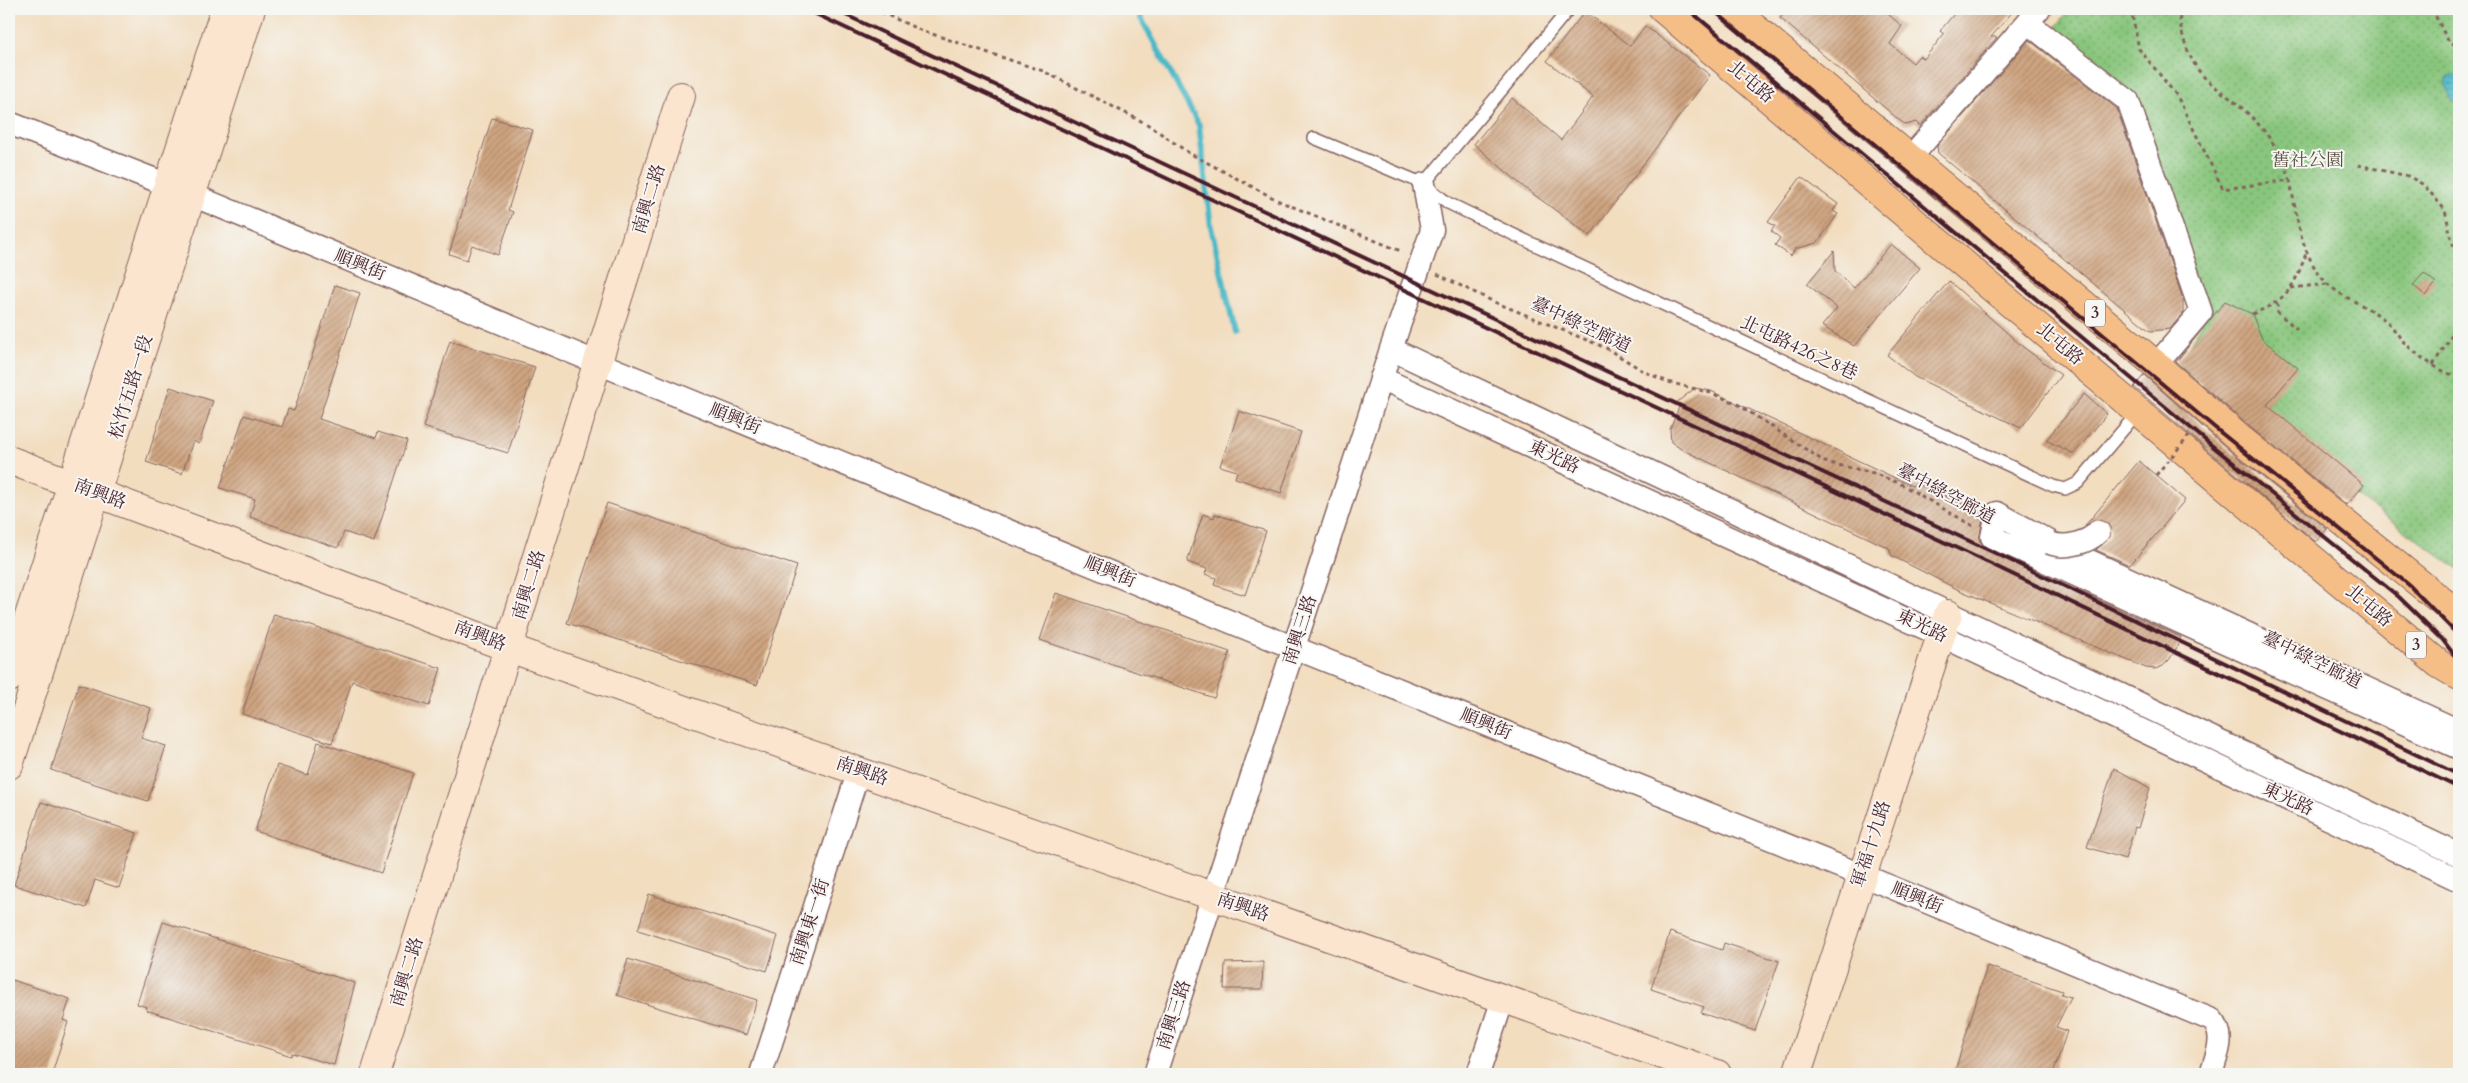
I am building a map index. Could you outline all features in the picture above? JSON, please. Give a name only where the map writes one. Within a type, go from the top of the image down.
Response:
[{"type":"main road","name":"北屯路","points":[[1663,9],[2375,612],[2439,664],[2459,676]]},
{"type":"main road","name":"3","points":[[1732,9],[2156,365],[2240,439],[2459,615]]},
{"type":"street","name":"松竹五路一段","points":[[9,766],[85,488],[179,190],[225,9]]},
{"type":"street","name":"松竹五路一段","points":[[179,190],[252,9]]},
{"type":"street","points":[[1910,158],[2034,16],[2128,101],[2201,312],[2156,365]]},
{"type":"street","name":"南興二路","points":[[375,1074],[681,96]]},
{"type":"street","name":"順興街","points":[[9,123],[179,190],[598,364],[1861,875],[2212,1020],[2217,1025],[2220,1041],[2211,1074]]},
{"type":"street","name":"南興三路","points":[[1155,1074],[1391,349],[1432,230],[1424,184]]},
{"type":"street","name":"東光路","points":[[1391,349],[2459,880]]},
{"type":"street","name":"東光路","points":[[1382,378],[1944,624],[2459,855]]},
{"type":"street","name":"南興路","points":[[9,460],[509,648],[1717,1074]]},
{"type":"street","name":"松竹五路一段","points":[[9,678],[85,488]]},
{"type":"street","points":[[2459,731],[2054,545],[1997,513],[1992,537],[2459,748]]},
{"type":"street","points":[[2054,545],[2092,539],[2098,532]]},
{"type":"street","name":"軍福十九路","points":[[1797,1074],[1944,624]]},
{"type":"street","name":"南興東一街","points":[[761,1074],[859,770]]},
{"type":"street","points":[[1478,1074],[1503,999]]},
{"type":"lane","points":[[1424,184],[1569,9]]},
{"type":"lane","name":"北屯路426之8巷","points":[[1314,138],[1424,184],[1448,203],[1531,243],[2053,486],[2065,489],[2078,483],[2139,411]]},
{"type":"path","name":"臺中綠空廊道","points":[[874,9],[920,30],[1043,70],[1147,124],[1169,142],[1301,211],[1407,253],[1420,264],[1469,291],[1606,348],[1644,372],[1668,382],[1711,393],[1736,404],[1825,462],[1873,473],[1901,484],[1972,526],[1993,535]]},
{"type":"path","points":[[2131,9],[2138,49],[2177,96],[2222,189],[2290,180]]},
{"type":"path","points":[[2179,9],[2182,32],[2192,59],[2212,84],[2237,104],[2263,129],[2282,159],[2290,180],[2297,216],[2312,264],[2328,284],[2389,323],[2416,354],[2433,365],[2459,377]]},
{"type":"path","points":[[2432,9],[2447,39],[2459,48]]},
{"type":"path","points":[[2358,165],[2412,177],[2424,185],[2445,210],[2452,242],[2459,260]]},
{"type":"path","points":[[2252,314],[2277,303],[2291,288],[2307,250]]},
{"type":"path","points":[[2291,288],[2328,284]]},
{"type":"path","points":[[2277,303],[2278,313],[2297,329]]},
{"type":"path","points":[[2433,365],[2450,340],[2459,319]]},
{"type":"path","points":[[2156,475],[2189,436]]},
{"type":"green space","name":"舊社公園","points":[[2070,9],[2459,9],[2459,570],[2178,366],[2203,321],[2129,100],[2051,33]]},
{"type":"water","points":[[2459,75],[2459,104],[2450,99],[2445,84],[2449,76]]},
{"type":"building","points":[[1787,9],[1882,9],[1902,26],[1890,44],[1913,63],[1919,56],[1924,59],[1944,34],[1940,31],[1958,9],[2015,9],[1991,37],[1997,37],[1920,126],[1916,122],[1906,125],[1899,120],[1780,18]]},
{"type":"building","points":[[1585,11],[1630,46],[1645,26],[1710,75],[1590,236],[1525,188],[1474,144],[1512,98],[1561,140],[1593,97],[1547,61]]},
{"type":"building","points":[[2029,40],[2117,109],[2183,299],[2183,313],[2170,329],[2150,331],[1938,153],[1937,146]]},
{"type":"building","points":[[492,118],[533,130],[508,210],[513,212],[498,255],[472,245],[467,260],[449,254]]},
{"type":"building","points":[[1801,177],[1838,204],[1833,211],[1838,214],[1817,243],[1795,249],[1791,256],[1775,245],[1780,238],[1771,231],[1775,226],[1768,222]]},
{"type":"building","points":[[1891,244],[1920,268],[1854,346],[1822,326],[1837,308],[1807,284],[1834,251],[1835,271],[1854,288]]},
{"type":"building","points":[[2424,273],[2436,283],[2426,296],[2413,285]]},
{"type":"building","points":[[1949,281],[2023,347],[2061,375],[2021,428],[1915,377],[1887,355]]},
{"type":"building","points":[[335,285],[360,293],[319,419],[376,438],[378,432],[407,441],[374,542],[344,532],[338,548],[250,517],[255,499],[220,488],[244,415],[282,427],[288,409],[294,411]]},
{"type":"building","points":[[2225,301],[2252,314],[2262,339],[2298,368],[2267,405],[2364,485],[2347,505],[2250,427],[2176,362]]},
{"type":"building","points":[[450,341],[535,367],[508,453],[423,427]]},
{"type":"building","points":[[2144,375],[2230,451],[2327,529],[2316,542],[2134,387]]},
{"type":"building","points":[[170,387],[213,401],[199,444],[193,441],[182,474],[146,462]]},
{"type":"building","points":[[1695,388],[1711,391],[1912,486],[1920,485],[1984,513],[1979,540],[1986,549],[2181,637],[2176,649],[2163,666],[2155,669],[2146,668],[1959,590],[1892,556],[1889,548],[1681,449],[1671,442],[1670,429],[1680,405],[1676,403]]},
{"type":"building","points":[[2084,394],[2107,414],[2074,454],[2046,440]]},
{"type":"building","points":[[1239,411],[1301,432],[1281,493],[1235,478],[1237,471],[1220,466]]},
{"type":"building","points":[[2139,461],[2185,500],[2130,565],[2096,550],[2110,537],[2111,529],[2107,523],[2096,519],[2085,526]]},
{"type":"building","points":[[607,503],[797,566],[757,685],[567,623]]},
{"type":"building","points":[[1203,514],[1214,518],[1215,514],[1266,531],[1245,595],[1214,585],[1216,578],[1205,574],[1207,569],[1187,562]]},
{"type":"building","points":[[1056,593],[1230,652],[1214,698],[1040,640]]},
{"type":"building","points":[[274,614],[441,668],[429,706],[352,681],[332,743],[242,714]]},
{"type":"building","points":[[79,684],[151,708],[141,738],[166,746],[148,801],[51,770]]},
{"type":"building","points":[[318,742],[413,773],[381,873],[255,831],[277,765],[308,775]]},
{"type":"building","points":[[2114,768],[2150,788],[2138,828],[2135,827],[2125,859],[2087,847]]},
{"type":"building","points":[[41,802],[137,833],[119,888],[95,880],[86,908],[14,885]]},
{"type":"building","points":[[649,894],[778,936],[767,971],[638,930]]},
{"type":"building","points":[[163,922],[355,983],[334,1065],[292,1053],[291,1056],[146,1010],[147,1007],[137,1004]]},
{"type":"building","points":[[1670,932],[1722,950],[1724,943],[1779,961],[1755,1031],[1701,1013],[1704,1007],[1651,989]]},
{"type":"building","points":[[628,959],[757,1000],[746,1035],[617,995]]},
{"type":"building","points":[[1263,962],[1262,989],[1224,989],[1225,963]]},
{"type":"building","points":[[1987,966],[2062,991],[2061,994],[2071,997],[2056,1027],[2067,1031],[2053,1074],[1954,1074]]},
{"type":"building","points":[[9,979],[70,999],[63,1020],[68,1022],[52,1074],[17,1074],[9,1072]]},
{"type":"waterway","points":[[1136,9],[1199,125],[1211,227],[1235,332]]},
{"type":"railway","points":[[805,9],[1993,565],[2459,788]]},
{"type":"railway","points":[[833,9],[1997,554],[2459,775]]},
{"type":"railway","points":[[1688,9],[2210,444],[2399,597],[2442,639],[2459,661]]},
{"type":"railway","points":[[1712,9],[2220,432],[2409,585],[2459,636]]}]
